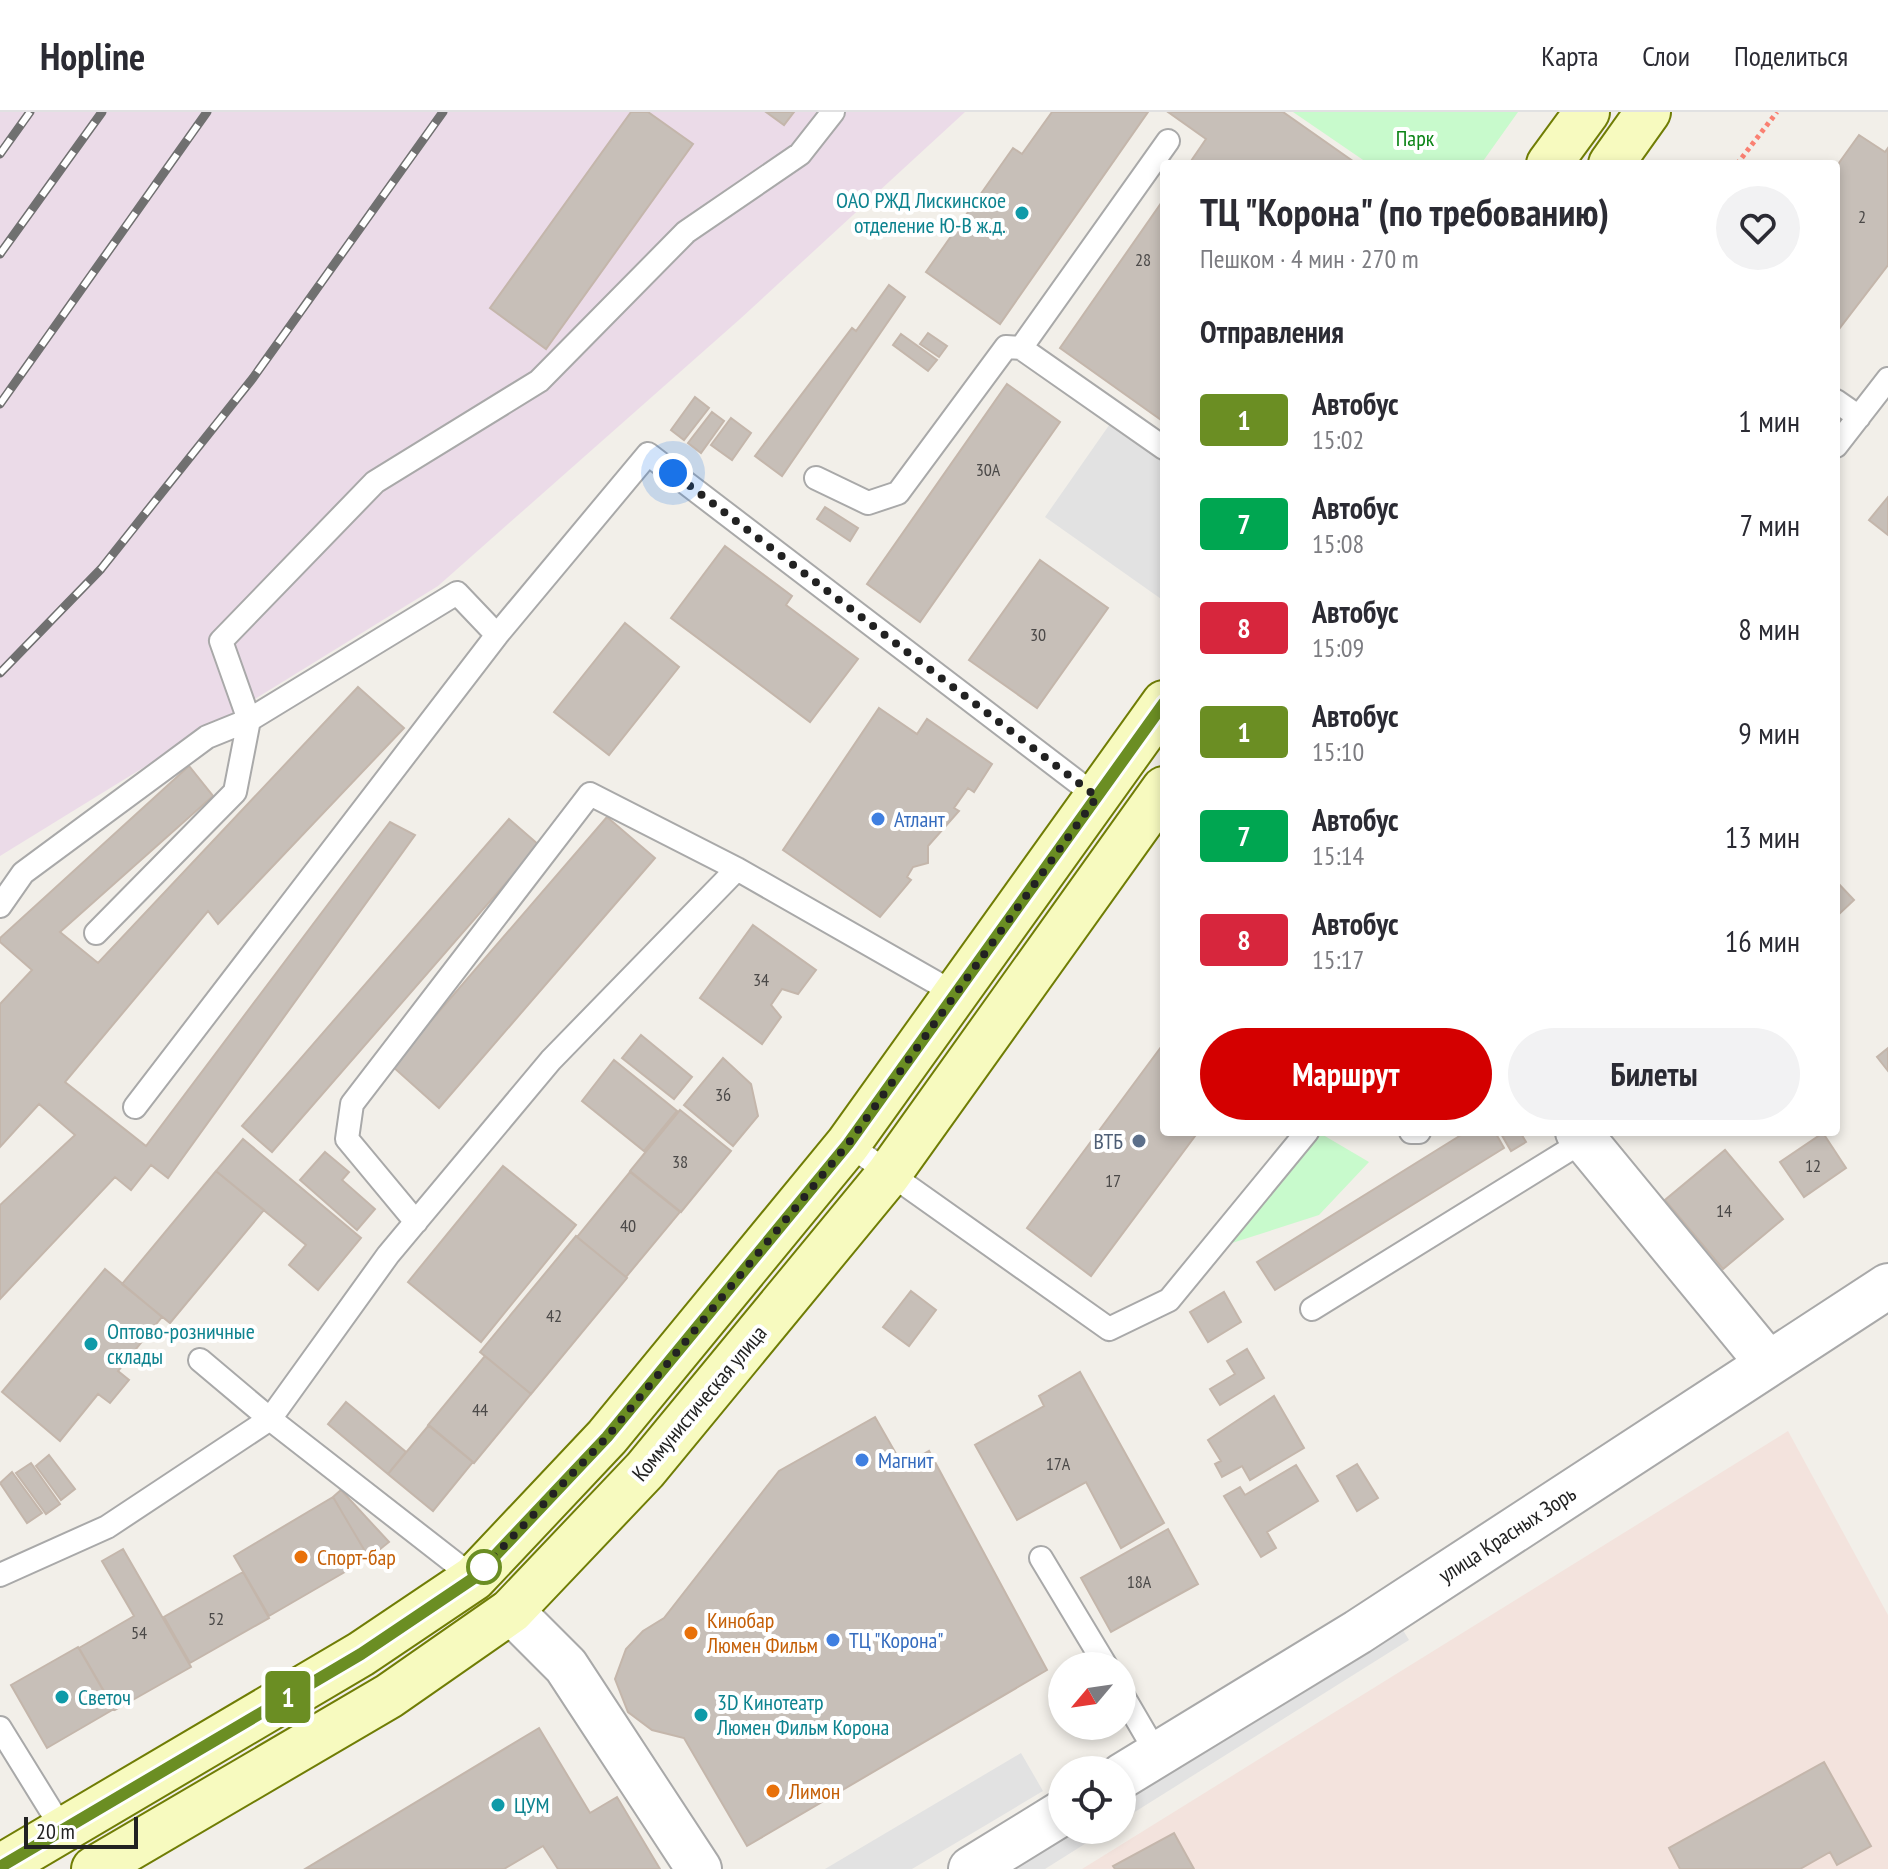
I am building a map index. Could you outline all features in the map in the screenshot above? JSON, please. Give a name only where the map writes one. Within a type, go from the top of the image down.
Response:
[{"type":"main road","points":[[1552,160],[1587,112]]},
{"type":"main road","points":[[1614,160],[1648,112]]},
{"type":"main road","points":[[0,1867],[361,1654],[474,1578],[607,1437],[848,1144],[1160,709]]},
{"type":"main road","name":"Коммунистическая улица","points":[[94,1869],[389,1696],[511,1611],[645,1470],[888,1175],[1160,795]]},
{"type":"street","points":[[1582,1136],[1768,1363]]},
{"type":"street","name":"улица Красных Зорь","points":[[1139,1765],[1358,1632],[1888,1286]]},
{"type":"street","points":[[511,1611],[566,1666],[699,1869]]},
{"type":"street","points":[[971,1869],[1048,1822]]},
{"type":"lane","points":[[96,933],[235,792],[249,720],[221,641],[375,482],[539,381],[686,232],[800,154],[833,112]]},
{"type":"lane","points":[[1021,348],[1168,141]]},
{"type":"lane","points":[[816,478],[868,503],[898,493],[1006,347],[1021,348],[1160,445]]},
{"type":"lane","points":[[1840,441],[1888,379]]},
{"type":"lane","points":[[1840,404],[1859,417]]},
{"type":"lane","points":[[135,1107],[497,635],[648,454],[1097,797]]},
{"type":"lane","points":[[0,906],[23,873],[207,737],[249,720],[457,593],[497,635]]},
{"type":"lane","points":[[416,1222],[347,1139],[352,1104],[590,794],[737,869],[956,994]]},
{"type":"lane","points":[[0,1575],[107,1527],[270,1419],[416,1222],[551,1060],[737,869]]},
{"type":"lane","points":[[848,1144],[1109,1329],[1169,1300],[1304,1136]]},
{"type":"lane","points":[[1312,1309],[1582,1136]]},
{"type":"lane","points":[[200,1360],[270,1419],[474,1578]]},
{"type":"lane","points":[[1041,1558],[1098,1652]]},
{"type":"lane","points":[[0,1728],[63,1830]]},
{"type":"lane","points":[[1133,1740],[1139,1765]]},
{"type":"path","points":[[1740,160],[1777,112]]},
{"type":"shaded area","points":[[0,112],[965,112],[740,319],[438,586],[0,856]]},
{"type":"shaded area","points":[[1112,421],[1160,454],[1160,598],[1045,517]]},
{"type":"shaded area","points":[[1788,1431],[1888,1615],[1888,1869],[1082,1869],[1122,1844],[1136,1844],[1136,1835]]},
{"type":"shaded area","points":[[1395,1617],[1409,1640],[1136,1811],[1136,1780]]},
{"type":"shaded area","points":[[1021,1753],[1043,1791],[912,1869],[825,1869]]},
{"type":"shaded area","points":[[1048,1838],[1048,1844],[1085,1844],[1045,1869],[996,1869]]},
{"type":"green space","name":"Парк","points":[[1293,112],[1518,112],[1484,160],[1363,160]]},
{"type":"green space","points":[[1315,1136],[1325,1136],[1369,1162],[1319,1215],[1232,1243]]},
{"type":"building","points":[[631,112],[648,112],[693,144],[546,349],[490,308]]},
{"type":"building","points":[[766,112],[794,112],[784,125]]},
{"type":"building","name":"ОАО РЖД Лискинское отделение Ю-В ж.д.","points":[[1052,112],[1148,112],[1000,324],[926,272],[1013,148],[1022,154]]},
{"type":"building","points":[[1168,112],[1283,112],[1351,160],[1192,160],[1206,139]]},
{"type":"building","points":[[1859,135],[1885,152],[1888,148],[1888,265],[1840,328],[1840,161]]},
{"type":"building","points":[[1160,205],[1160,419],[1060,348]]},
{"type":"building","points":[[889,285],[905,297],[782,476],[755,456],[852,328],[856,331]]},
{"type":"building","points":[[928,333],[947,346],[939,357],[920,344]]},
{"type":"building","points":[[901,334],[937,360],[928,371],[893,345]]},
{"type":"building","points":[[1007,384],[1060,422],[920,622],[867,584]]},
{"type":"building","points":[[695,397],[709,408],[684,440],[671,430]]},
{"type":"building","points":[[712,412],[724,421],[701,453],[688,443]]},
{"type":"building","points":[[731,418],[751,433],[732,460],[711,445]]},
{"type":"building","points":[[1888,497],[1888,535],[1869,520]]},
{"type":"building","points":[[825,507],[858,528],[850,541],[817,519]]},
{"type":"building","points":[[725,546],[792,596],[786,605],[858,659],[810,722],[671,618]]},
{"type":"building","points":[[1040,560],[1108,608],[1037,708],[969,660]]},
{"type":"building","points":[[625,623],[679,667],[609,755],[554,712]]},
{"type":"building","points":[[358,687],[404,728],[218,924],[208,911],[65,1082],[146,1146],[390,822],[415,835],[168,1178],[151,1165],[131,1190],[115,1177],[0,1299],[0,1205],[75,1135],[39,1104],[0,1147],[0,1004],[32,970],[0,942],[0,938],[189,766],[213,796],[60,932],[98,963]]},
{"type":"building","name":"Атлант","points":[[879,708],[917,734],[927,719],[992,764],[974,792],[968,788],[954,808],[959,811],[928,846],[928,863],[913,867],[907,877],[911,880],[880,917],[783,850]]},
{"type":"building","points":[[607,817],[655,858],[439,1108],[392,1066]]},
{"type":"building","points":[[509,819],[539,845],[272,1152],[242,1126]]},
{"type":"building","points":[[1840,885],[1854,900],[1840,913]]},
{"type":"building","points":[[753,925],[816,970],[798,994],[782,989],[771,1005],[781,1017],[762,1044],[700,998]]},
{"type":"building","points":[[641,1035],[692,1077],[674,1099],[622,1058]]},
{"type":"building","points":[[1160,1048],[1160,1136],[1195,1136],[1091,1276],[1027,1228]]},
{"type":"building","points":[[1888,1048],[1888,1071],[1877,1057]]},
{"type":"building","points":[[723,1058],[751,1084],[758,1116],[733,1146],[684,1105]]},
{"type":"building","points":[[614,1060],[677,1111],[644,1151],[582,1101]]},
{"type":"building","points":[[680,1110],[731,1151],[681,1212],[630,1171]]},
{"type":"building","points":[[1460,1136],[1497,1136],[1504,1148],[1275,1290],[1257,1262]]},
{"type":"building","points":[[1502,1136],[1522,1136],[1526,1142],[1511,1151]]},
{"type":"building","points":[[1819,1136],[1825,1136],[1846,1168],[1804,1197],[1780,1162]]},
{"type":"building","points":[[243,1139],[361,1238],[318,1290],[289,1265],[306,1245],[216,1171]]},
{"type":"building","points":[[1725,1150],[1783,1219],[1723,1269],[1665,1200]]},
{"type":"building","points":[[325,1152],[349,1172],[342,1180],[375,1209],[357,1230],[300,1180]]},
{"type":"building","points":[[503,1166],[576,1225],[481,1342],[408,1282]]},
{"type":"building","points":[[216,1171],[264,1210],[170,1323],[122,1284]]},
{"type":"building","points":[[630,1172],[680,1212],[626,1277],[577,1237]]},
{"type":"building","points":[[576,1236],[627,1278],[531,1394],[480,1352]]},
{"type":"building","name":"Оптово-розничные склады","points":[[105,1269],[162,1317],[118,1371],[129,1380],[110,1403],[98,1394],[60,1441],[2,1392]]},
{"type":"building","points":[[911,1291],[936,1310],[909,1346],[883,1327]]},
{"type":"building","points":[[1224,1292],[1241,1322],[1208,1342],[1190,1312]]},
{"type":"building","points":[[1247,1349],[1264,1378],[1220,1405],[1210,1389],[1235,1374],[1227,1361]]},
{"type":"building","points":[[485,1356],[531,1394],[474,1463],[428,1425]]},
{"type":"building","points":[[1080,1372],[1164,1523],[1121,1548],[1086,1482],[1017,1520],[975,1445],[1044,1406],[1039,1396]]},
{"type":"building","points":[[1274,1396],[1304,1448],[1250,1480],[1242,1466],[1222,1477],[1215,1464],[1221,1461],[1208,1440]]},
{"type":"building","points":[[346,1402],[406,1452],[388,1474],[328,1424]]},
{"type":"building","name":"ТЦ \"Корона\"","points":[[875,1417],[903,1466],[929,1451],[1047,1670],[747,1846],[684,1738],[652,1730],[628,1712],[615,1679],[626,1649],[643,1631],[664,1618],[779,1471]]},
{"type":"building","points":[[429,1425],[473,1462],[433,1511],[388,1474]]},
{"type":"building","points":[[49,1455],[75,1489],[61,1500],[36,1466]]},
{"type":"building","points":[[31,1463],[60,1504],[46,1514],[16,1473]]},
{"type":"building","points":[[1357,1464],[1378,1498],[1357,1511],[1337,1476]]},
{"type":"building","points":[[1296,1465],[1318,1501],[1267,1532],[1276,1548],[1261,1557],[1224,1496],[1240,1487],[1245,1495]]},
{"type":"building","points":[[12,1472],[42,1513],[27,1523],[0,1483]]},
{"type":"building","points":[[341,1490],[389,1542],[369,1558],[333,1497]]},
{"type":"building","name":"Спорт-бар","points":[[333,1497],[369,1558],[269,1616],[234,1556]]},
{"type":"building","points":[[1168,1529],[1198,1584],[1111,1632],[1081,1578]]},
{"type":"building","points":[[123,1549],[191,1667],[115,1710],[79,1648],[134,1616],[102,1561]]},
{"type":"building","points":[[243,1572],[269,1618],[190,1663],[164,1617]]},
{"type":"building","name":"Светоч","points":[[78,1647],[114,1709],[47,1748],[11,1685]]},
{"type":"building","name":"ЦУМ","points":[[539,1728],[590,1813],[617,1797],[660,1869],[558,1869],[543,1846],[504,1869],[305,1869]]},
{"type":"building","points":[[1824,1762],[1871,1846],[1837,1865],[1830,1852],[1800,1869],[1680,1869],[1669,1848]]},
{"type":"building","points":[[1174,1833],[1194,1869],[1115,1869],[1113,1866]]},
{"type":"railway","points":[[0,154],[30,112]]},
{"type":"railway","points":[[0,254],[102,112]]},
{"type":"railway","points":[[0,404],[207,112]]},
{"type":"railway","points":[[0,673],[101,569],[253,378],[443,112]]},
{"type":"bus line","name":"1","points":[[0,1867],[361,1654],[474,1578],[607,1437],[848,1144],[1160,709]]},
{"type":"place","name":"ОАО РЖД Лискинское отделение Ю-В ж.д.","points":[[1022,213]]},
{"type":"place","name":"Атлант","points":[[878,819]]},
{"type":"place","name":"ВТБ","points":[[1139,1141]]},
{"type":"place","name":"Оптово-розничные склады","points":[[91,1344]]},
{"type":"place","name":"Магнит","points":[[862,1460]]},
{"type":"place","name":"Спорт-бар","points":[[301,1557]]},
{"type":"place","name":"Кинобар Люмен Фильм","points":[[691,1633]]},
{"type":"place","name":"ТЦ \"Корона\"","points":[[833,1640]]},
{"type":"place","name":"Светоч","points":[[62,1697]]},
{"type":"place","name":"3D Кинотеатр Люмен Фильм Корона","points":[[701,1715]]},
{"type":"place","name":"Лимон","points":[[773,1791]]},
{"type":"place","name":"ЦУМ","points":[[498,1805]]},
{"type":"route","points":[[484,1567],[607,1437],[848,1144],[1097,797],[673,473]]}]
